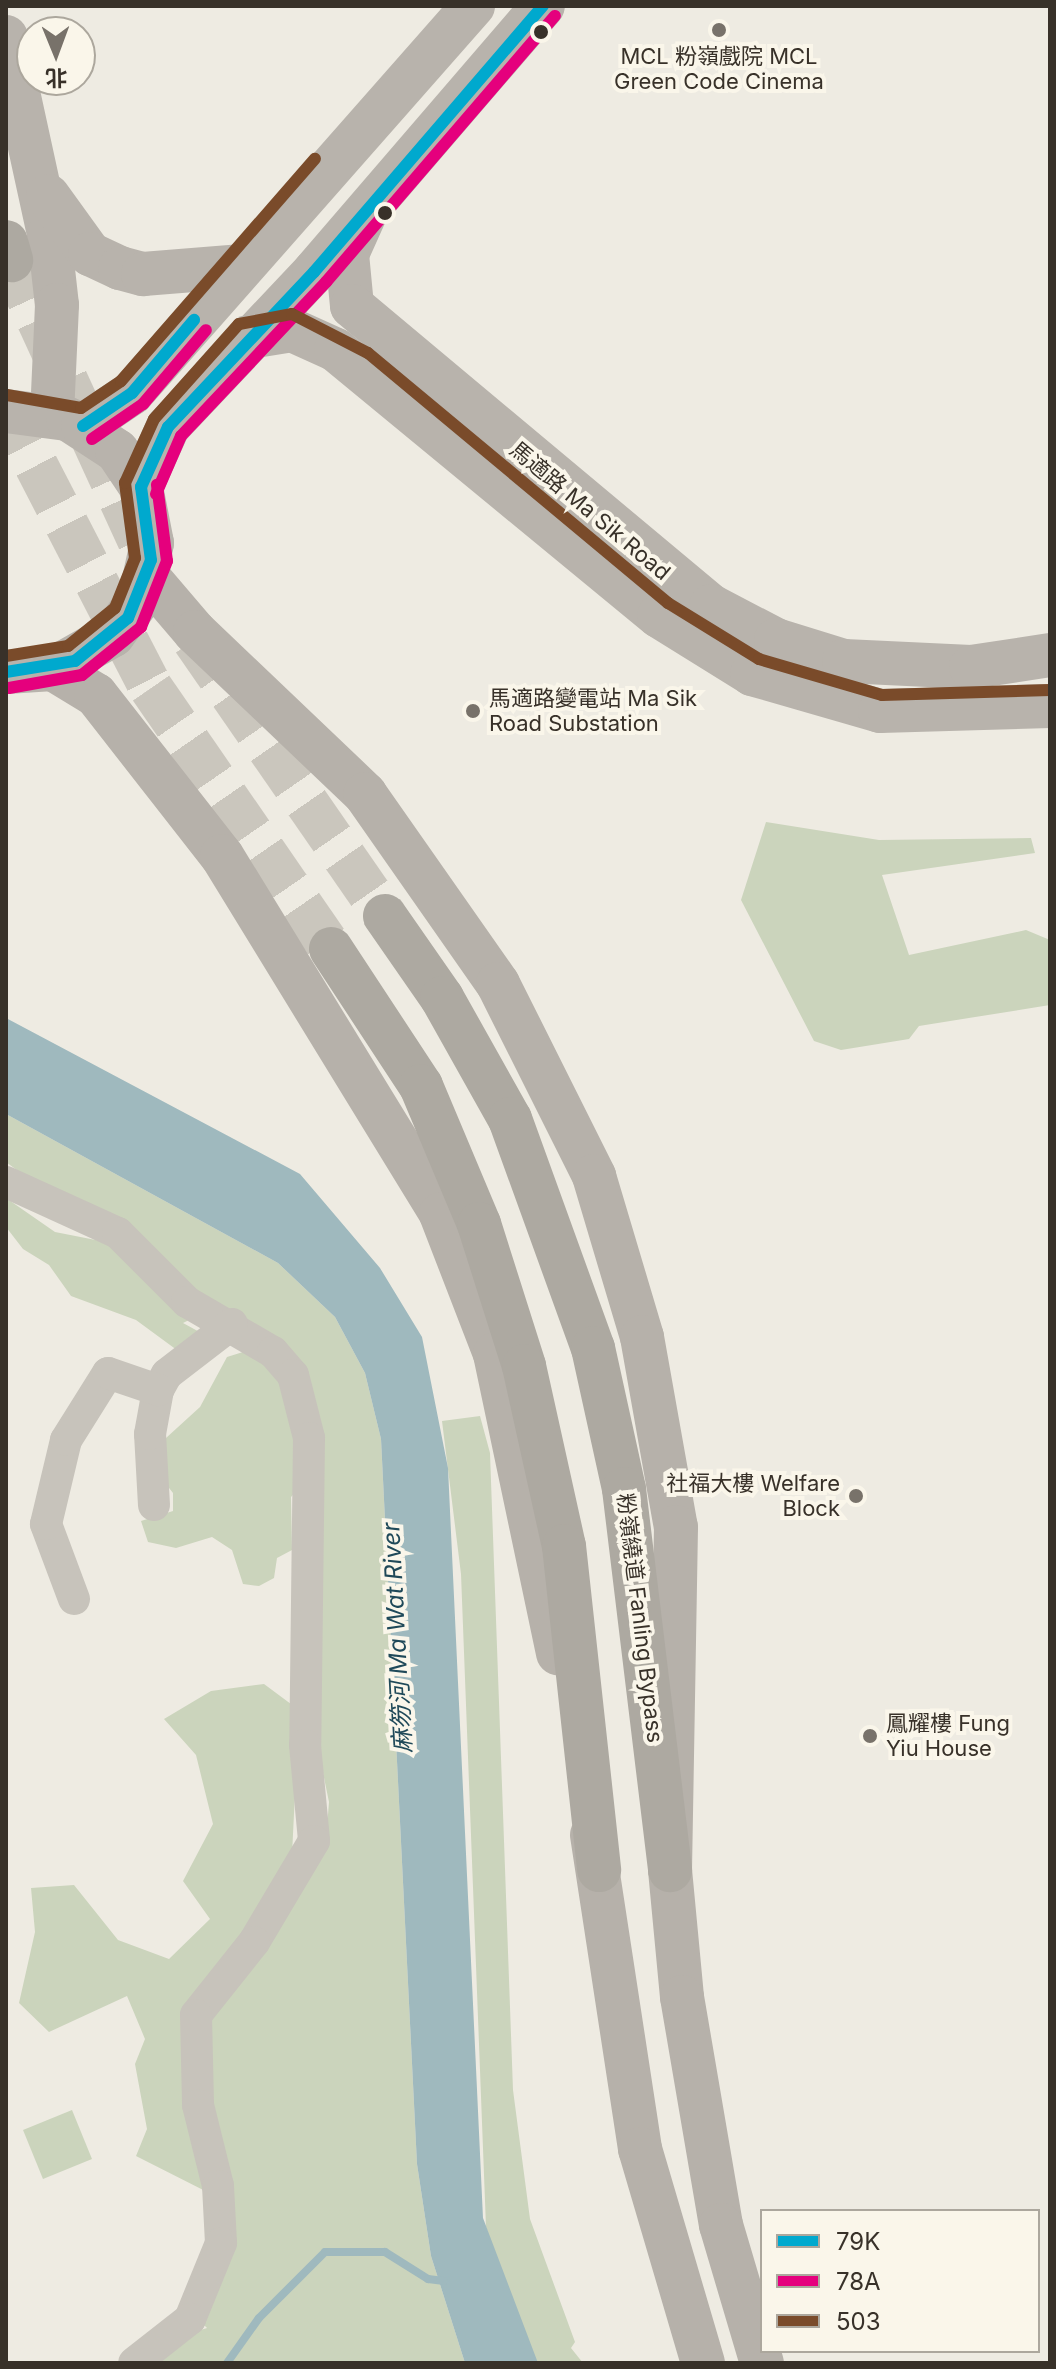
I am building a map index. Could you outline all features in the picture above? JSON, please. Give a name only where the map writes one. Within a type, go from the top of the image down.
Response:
[{"type":"highway","name":"粉嶺繞道 Fanling Bypass","points":[[385,916],[442,998],[510,1119],[593,1348],[624,1489],[670,1870]]},
{"type":"highway","points":[[331,949],[421,1086],[479,1224],[524,1366],[564,1546],[599,1870]]},
{"type":"main road","points":[[68,420],[132,393],[473,6]]},
{"type":"main road","points":[[141,487],[168,427],[365,214],[543,6]]},
{"type":"main road","points":[[6,37],[37,174],[57,305],[68,420]]},
{"type":"main road","points":[[37,174],[66,229],[90,254],[120,268],[143,274],[243,266]]},
{"type":"main road","name":"馬適路 Ma Sik Road","points":[[365,214],[347,254],[352,306],[642,555],[744,626],[809,652],[878,666],[971,667],[1050,655]]},
{"type":"main road","name":"馬適路 Ma Sik Road","points":[[249,337],[284,330],[311,337],[383,387],[659,616],[752,674],[880,711],[1050,706]]},
{"type":"main road","points":[[6,411],[68,420],[117,451],[141,487],[151,524],[148,577],[113,635],[53,669],[6,672]]},
{"type":"main road","points":[[148,577],[195,632],[365,794],[498,984],[594,1176],[642,1337],[676,1527],[670,1870]]},
{"type":"main road","points":[[53,669],[96,695],[222,856],[441,1214],[495,1354],[519,1452],[599,1870],[637,2136],[696,2346]]},
{"type":"main road","name":"粉嶺繞道 Fanling Bypass","points":[[670,1870],[691,2076],[744,2312],[762,2363]]},
{"type":"street","points":[[6,1182],[118,1233],[187,1302],[232,1324],[293,1375],[309,1438],[305,1745],[314,1841],[310,1857],[254,1942],[196,2015],[198,2105],[218,2186],[221,2243],[190,2319],[134,2363]]},
{"type":"street","points":[[154,1505],[150,1434],[158,1390],[167,1374],[232,1324]]},
{"type":"street","points":[[74,1599],[46,1524],[66,1440],[108,1373],[158,1390]]},
{"type":"green space","points":[[766,822],[879,840],[1031,838],[1035,853],[882,875],[909,955],[1026,930],[1050,940],[1050,1005],[919,1026],[909,1039],[841,1050],[814,1041],[741,900]]},
{"type":"green space","points":[[6,1114],[278,1263],[335,1317],[365,1373],[381,1439],[417,2164],[431,2256],[465,2363],[151,2363],[181,2336],[207,2328],[190,2311],[219,2198],[136,2156],[147,2129],[135,2064],[145,2039],[127,1996],[49,2032],[19,2003],[35,1932],[31,1888],[74,1885],[118,1940],[169,1959],[210,1919],[183,1881],[213,1824],[196,1755],[164,1719],[211,1691],[264,1684],[299,1710],[292,1855],[325,1852],[329,1802],[313,1724],[302,1485],[291,1497],[292,1550],[277,1558],[274,1578],[259,1586],[243,1584],[232,1550],[212,1537],[176,1548],[148,1542],[141,1521],[173,1511],[173,1493],[162,1479],[166,1438],[200,1407],[227,1357],[243,1352],[197,1316],[183,1323],[205,1335],[185,1356],[136,1320],[71,1296],[49,1265],[23,1249],[6,1227],[6,1198],[55,1232],[116,1244],[6,1162]]},
{"type":"green space","points":[[480,1416],[490,1453],[513,2090],[530,2219],[575,2342],[571,2348],[583,2363],[533,2363],[486,2227],[461,1574],[442,1421]]},
{"type":"green space","points":[[72,2110],[92,2159],[43,2179],[23,2130]]},
{"type":"water","name":"麻笏河 Ma Wat River","points":[[6,1018],[300,1174],[380,1268],[422,1337],[448,1468],[483,2218],[538,2363],[465,2363],[431,2256],[417,2164],[381,1439],[365,1373],[335,1317],[278,1263],[6,1114]]},
{"type":"waterway","points":[[227,2363],[259,2318],[325,2252],[385,2252],[428,2279],[444,2281]]},
{"type":"tunnel","points":[[11,260],[150,563]]},
{"type":"tunnel","points":[[6,407],[151,688],[331,949]]},
{"type":"tunnel","points":[[194,640],[385,916]]},
{"type":"transit line","name":"79K","points":[[141,487],[168,427],[314,272],[543,6]]},
{"type":"transit line","name":"78A","points":[[156,494],[181,436],[326,282],[555,16]]},
{"type":"transit line","name":"503","points":[[7,395],[81,408],[121,381],[315,159]]},
{"type":"transit line","name":"503","points":[[6,656],[68,646],[115,608],[135,558],[125,483],[154,419],[239,324],[292,314],[368,353],[668,603],[759,659],[882,695],[1050,690]]},
{"type":"transit line","name":"79K","points":[[83,426],[132,393],[194,320]]},
{"type":"transit line","name":"78A","points":[[92,439],[143,404],[206,330]]},
{"type":"transit line","name":"78A","points":[[9,688],[82,675],[141,627],[167,561],[157,485]]},
{"type":"transit line","name":"79K","points":[[6,672],[75,661],[128,618],[151,560],[141,487]]},
{"type":"place","name":"MCL 粉嶺戲院 MCL Green Code Cinema","points":[[719,30]]},
{"type":"place","name":"馬適路變電站 Ma Sik Road Substation","points":[[473,711]]},
{"type":"place","name":"社福大樓 Welfare Block","points":[[856,1496]]},
{"type":"place","name":"鳳耀樓 Fung Yiu House","points":[[870,1736]]}]
